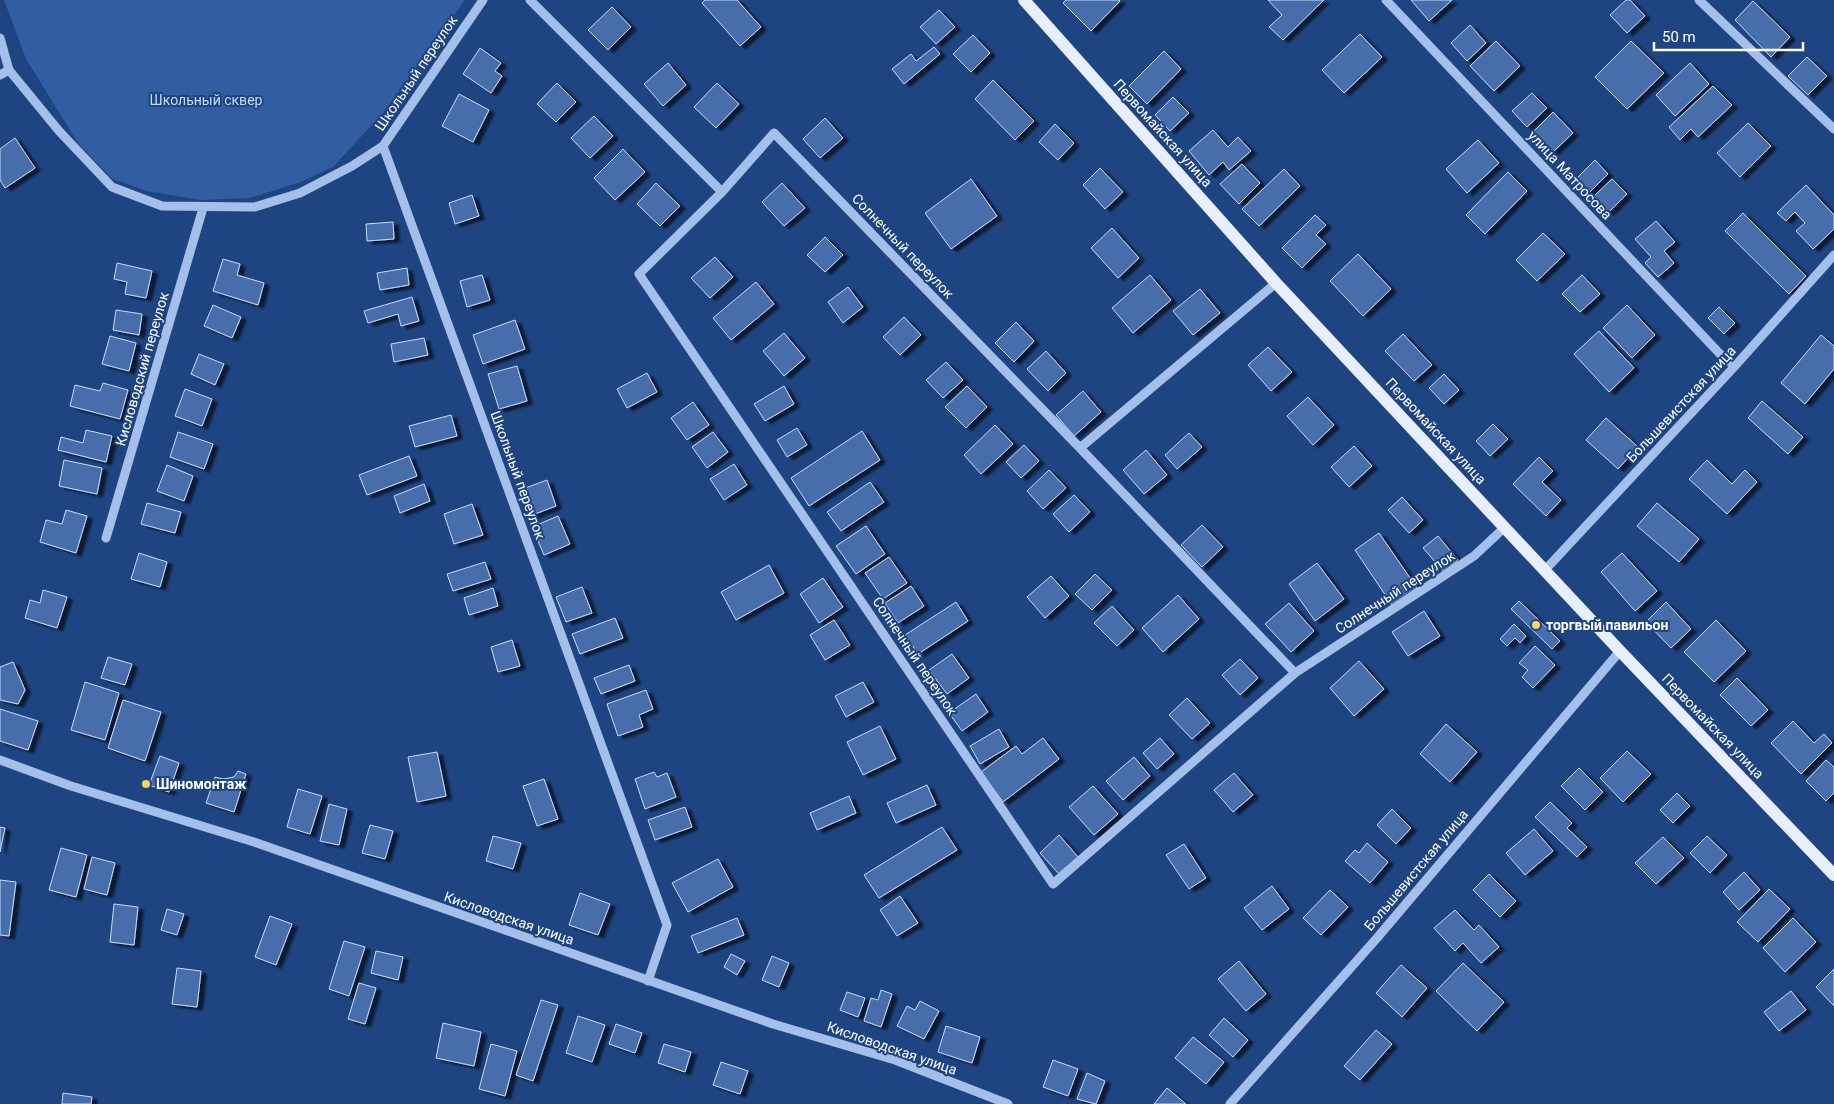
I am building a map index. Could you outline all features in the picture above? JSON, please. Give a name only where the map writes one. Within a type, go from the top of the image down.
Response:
[{"type":"main road","name":"Первомайская улица","points":[[1024,0],[1276,283],[1620,651],[1834,875]]},
{"type":"street","name":"Школьный переулок","points":[[483,0],[383,146],[667,926],[648,981]]},
{"type":"street","points":[[530,0],[722,192]]},
{"type":"street","name":"улица Матросова","points":[[1386,0],[1720,354],[1735,366]]},
{"type":"street","points":[[1699,0],[1834,129]]},
{"type":"street","points":[[0,38],[9,70],[59,131],[112,187],[162,206],[203,208],[255,207],[300,193],[352,166],[383,146]]},
{"type":"street","points":[[0,75],[9,70]]},
{"type":"street","name":"Солнечный переулок","points":[[1295,674],[1080,448],[774,133],[722,192],[639,274],[1053,884],[1295,674],[1474,556],[1505,527]]},
{"type":"street","name":"Кисловодский переулок","points":[[106,538],[203,208]]},
{"type":"street","name":"Большевистская улица","points":[[1545,570],[1735,366],[1834,255]]},
{"type":"street","points":[[1080,448],[1276,283]]},
{"type":"street","name":"Большевистская улица","points":[[1230,1104],[1376,938],[1620,651]]},
{"type":"street","name":"Кисловодская улица","points":[[0,760],[71,786],[254,842],[773,1024],[895,1060],[1008,1104]]},
{"type":"green space","name":"Школьный сквер","points":[[4,0],[465,0],[383,113],[333,167],[301,182],[250,198],[201,200],[146,191],[111,178],[78,143],[26,59]]},
{"type":"building","points":[[705,0],[737,0],[761,27],[740,46],[702,3]]},
{"type":"building","points":[[1066,0],[1120,1],[1091,31],[1063,3]]},
{"type":"building","points":[[1268,0],[1324,0],[1283,40],[1269,27],[1282,15]]},
{"type":"building","points":[[1411,0],[1452,0],[1429,21]]},
{"type":"building","points":[[1626,0],[1630,0],[1645,16],[1627,33],[1610,15]]},
{"type":"building","points":[[1753,1],[1790,37],[1771,57],[1735,20]]},
{"type":"building","points":[[612,7],[631,27],[608,50],[588,30]]},
{"type":"building","points":[[939,10],[955,27],[936,44],[920,27]]},
{"type":"building","points":[[1470,25],[1486,43],[1467,61],[1451,43]]},
{"type":"building","points":[[1360,34],[1382,57],[1344,93],[1322,70]]},
{"type":"building","points":[[973,35],[990,53],[971,72],[953,54]]},
{"type":"building","points":[[1496,41],[1520,66],[1494,91],[1470,66]]},
{"type":"building","points":[[1631,41],[1664,73],[1627,109],[1595,77]]},
{"type":"building","points":[[934,47],[940,54],[904,84],[892,69],[911,54],[916,61]]},
{"type":"building","points":[[480,48],[501,63],[495,71],[502,76],[491,93],[463,74]]},
{"type":"building","points":[[1164,51],[1181,69],[1147,104],[1129,86]]},
{"type":"building","points":[[1807,57],[1827,76],[1808,95],[1788,76]]},
{"type":"building","points":[[668,63],[686,85],[663,106],[644,84]]},
{"type":"building","points":[[1690,63],[1709,84],[1675,116],[1656,95]]},
{"type":"building","points":[[993,80],[1034,121],[1015,140],[975,99]]},
{"type":"building","points":[[557,83],[576,102],[556,122],[537,104]]},
{"type":"building","points":[[717,83],[739,104],[716,128],[694,107]]},
{"type":"building","points":[[1713,86],[1732,105],[1698,137],[1691,129],[1680,140],[1669,127]]},
{"type":"building","points":[[1532,93],[1547,108],[1527,127],[1512,111]]},
{"type":"building","points":[[459,94],[489,110],[473,142],[442,126]]},
{"type":"building","points":[[1173,97],[1189,113],[1170,131],[1155,115]]},
{"type":"building","points":[[1553,112],[1573,133],[1553,152],[1533,132]]},
{"type":"building","points":[[594,116],[613,136],[590,158],[571,138]]},
{"type":"building","points":[[825,118],[843,138],[820,158],[803,139]]},
{"type":"building","points":[[1748,123],[1771,146],[1740,177],[1717,153]]},
{"type":"building","points":[[1055,124],[1074,143],[1058,160],[1039,142]]},
{"type":"building","points":[[1213,130],[1228,147],[1238,137],[1251,151],[1229,170],[1223,162],[1209,175],[1189,151]]},
{"type":"building","points":[[15,138],[35,168],[5,188],[0,180],[0,149]]},
{"type":"building","points":[[1478,140],[1499,163],[1467,193],[1446,169]]},
{"type":"building","points":[[623,149],[645,172],[615,200],[594,178]]},
{"type":"building","points":[[1595,160],[1608,174],[1589,193],[1576,179]]},
{"type":"building","points":[[1242,164],[1260,183],[1239,204],[1220,184]]},
{"type":"building","points":[[1100,168],[1123,192],[1105,209],[1083,185]]},
{"type":"building","points":[[1284,169],[1300,186],[1259,226],[1242,209]]},
{"type":"building","points":[[1508,172],[1527,191],[1485,234],[1466,215]]},
{"type":"building","points":[[971,179],[997,216],[951,249],[925,213]]},
{"type":"building","points":[[1612,179],[1627,194],[1608,213],[1593,197]]},
{"type":"building","points":[[656,183],[680,206],[660,226],[637,204]]},
{"type":"building","points":[[782,183],[805,208],[784,226],[762,202]]},
{"type":"building","points":[[1806,185],[1834,215],[1834,229],[1813,249],[1796,231],[1805,223],[1795,212],[1786,221],[1777,213]]},
{"type":"building","points":[[472,195],[479,216],[455,224],[449,203]]},
{"type":"building","points":[[1743,213],[1806,276],[1789,294],[1725,231]]},
{"type":"building","points":[[1315,215],[1326,225],[1316,235],[1326,244],[1302,268],[1282,248]]},
{"type":"building","points":[[1656,221],[1675,242],[1664,251],[1674,263],[1658,277],[1645,263],[1651,257],[1635,239]]},
{"type":"building","points":[[393,222],[394,239],[367,241],[366,224]]},
{"type":"building","points":[[1112,228],[1139,258],[1118,278],[1091,248]]},
{"type":"building","points":[[1543,233],[1565,254],[1537,281],[1516,260]]},
{"type":"building","points":[[825,237],[843,255],[825,272],[807,255]]},
{"type":"building","points":[[1358,254],[1391,289],[1363,316],[1330,281]]},
{"type":"building","points":[[715,257],[733,277],[710,298],[691,278]]},
{"type":"building","points":[[223,259],[240,264],[237,275],[264,283],[258,305],[213,291]]},
{"type":"building","points":[[117,263],[152,271],[146,298],[125,294],[127,282],[114,279]]},
{"type":"building","points":[[407,268],[409,285],[380,290],[377,273]]},
{"type":"building","points":[[482,275],[490,300],[467,307],[460,281]]},
{"type":"building","points":[[1150,275],[1171,300],[1133,333],[1112,308]]},
{"type":"building","points":[[1582,275],[1600,294],[1580,312],[1562,294]]},
{"type":"building","points":[[756,282],[774,304],[731,340],[713,318]]},
{"type":"building","points":[[848,287],[863,307],[843,323],[828,302]]},
{"type":"building","points":[[1200,289],[1220,313],[1193,335],[1173,311]]},
{"type":"building","points":[[412,297],[419,321],[401,326],[398,314],[368,323],[364,311]]},
{"type":"building","points":[[213,305],[241,317],[232,338],[204,326]]},
{"type":"building","points":[[1627,305],[1655,335],[1632,358],[1603,328]]},
{"type":"building","points":[[1719,307],[1735,323],[1724,334],[1708,318]]},
{"type":"building","points":[[116,310],[142,314],[139,335],[113,330]]},
{"type":"building","points":[[904,317],[921,335],[900,355],[883,337]]},
{"type":"building","points":[[515,320],[525,349],[483,364],[473,335]]},
{"type":"building","points":[[1016,322],[1034,341],[1014,362],[995,343]]},
{"type":"building","points":[[1599,331],[1634,368],[1609,392],[1574,354]]},
{"type":"building","points":[[784,333],[805,358],[784,376],[763,351]]},
{"type":"building","points":[[1403,334],[1432,365],[1414,381],[1385,351]]},
{"type":"building","points":[[1821,335],[1834,346],[1834,369],[1805,404],[1781,383]]},
{"type":"building","points":[[110,336],[136,343],[129,371],[102,364]]},
{"type":"building","points":[[424,338],[428,355],[394,362],[391,344]]},
{"type":"building","points":[[1268,347],[1292,372],[1271,391],[1248,365]]},
{"type":"building","points":[[1046,351],[1066,373],[1048,391],[1027,369]]},
{"type":"building","points":[[199,354],[224,364],[215,385],[191,374]]},
{"type":"building","points":[[946,362],[963,380],[943,398],[926,380]]},
{"type":"building","points":[[517,366],[527,401],[499,409],[488,374]]},
{"type":"building","points":[[647,373],[657,392],[627,408],[617,389]]},
{"type":"building","points":[[1444,374],[1459,390],[1444,404],[1429,388]]},
{"type":"building","points":[[103,383],[128,390],[120,419],[70,406],[75,385],[100,391]]},
{"type":"building","points":[[784,386],[794,404],[765,421],[754,404]]},
{"type":"building","points":[[967,386],[987,407],[966,428],[945,407]]},
{"type":"building","points":[[185,389],[212,399],[202,426],[175,416]]},
{"type":"building","points":[[1083,391],[1101,412],[1074,436],[1056,415]]},
{"type":"building","points":[[1308,397],[1334,425],[1313,445],[1287,416]]},
{"type":"building","points":[[1762,401],[1803,437],[1788,454],[1748,418]]},
{"type":"building","points":[[693,402],[709,425],[687,440],[671,418]]},
{"type":"building","points":[[451,415],[457,436],[415,447],[409,426]]},
{"type":"building","points":[[1606,418],[1638,447],[1618,469],[1586,440]]},
{"type":"building","points":[[1493,424],[1508,439],[1490,456],[1476,441]]},
{"type":"building","points":[[995,425],[1013,444],[981,474],[964,455]]},
{"type":"building","points":[[797,428],[807,445],[787,457],[777,440]]},
{"type":"building","points":[[86,430],[112,436],[106,462],[58,450],[61,437],[83,443]]},
{"type":"building","points":[[862,431],[880,460],[809,506],[791,478]]},
{"type":"building","points":[[178,432],[213,444],[204,469],[170,457]]},
{"type":"building","points":[[713,432],[728,452],[707,468],[692,447]]},
{"type":"building","points":[[1189,433],[1202,447],[1177,469],[1165,455]]},
{"type":"building","points":[[1024,445],[1039,461],[1021,478],[1006,462]]},
{"type":"building","points":[[1354,446],[1372,466],[1349,487],[1331,467]]},
{"type":"building","points":[[1146,450],[1167,475],[1144,494],[1123,470]]},
{"type":"building","points":[[409,456],[417,476],[367,495],[359,475]]},
{"type":"building","points":[[1539,457],[1553,471],[1542,482],[1561,500],[1546,516],[1513,484]]},
{"type":"building","points":[[64,460],[102,468],[97,494],[59,486]]},
{"type":"building","points":[[1707,460],[1732,484],[1745,470],[1757,482],[1727,514],[1689,479]]},
{"type":"building","points":[[734,464],[747,485],[724,500],[710,479]]},
{"type":"building","points":[[167,465],[193,476],[184,501],[157,491]]},
{"type":"building","points":[[1049,470],[1066,488],[1043,509],[1027,491]]},
{"type":"building","points":[[547,480],[556,506],[530,516],[520,490]]},
{"type":"building","points":[[870,482],[884,502],[841,531],[827,512]]},
{"type":"building","points":[[424,484],[430,501],[400,513],[394,496]]},
{"type":"building","points":[[1074,495],[1090,512],[1069,532],[1053,514]]},
{"type":"building","points":[[1402,497],[1423,520],[1409,533],[1388,510]]},
{"type":"building","points":[[147,503],[181,512],[175,533],[141,524]]},
{"type":"building","points":[[1657,503],[1699,539],[1679,562],[1637,526]]},
{"type":"building","points":[[472,504],[483,535],[454,544],[444,514]]},
{"type":"building","points":[[66,510],[87,516],[76,553],[40,542],[46,520],[62,524]]},
{"type":"building","points":[[558,516],[570,544],[544,555],[532,527]]},
{"type":"building","points":[[1202,525],[1223,547],[1202,567],[1181,545]]},
{"type":"building","points":[[866,526],[885,554],[856,574],[836,546]]},
{"type":"building","points":[[1379,533],[1417,588],[1392,605],[1355,550]]},
{"type":"building","points":[[1438,536],[1458,560],[1444,572],[1423,548]]},
{"type":"building","points":[[139,553],[167,562],[160,587],[131,579]]},
{"type":"building","points":[[1622,553],[1657,591],[1635,611],[1601,572]]},
{"type":"building","points":[[889,557],[907,583],[883,599],[865,573]]},
{"type":"building","points":[[485,562],[491,579],[453,591],[447,574]]},
{"type":"building","points":[[1317,563],[1344,599],[1315,621],[1289,584]]},
{"type":"building","points":[[769,565],[784,593],[736,620],[721,592]]},
{"type":"building","points":[[1095,574],[1112,590],[1092,610],[1075,594]]},
{"type":"building","points":[[1051,576],[1069,596],[1045,618],[1027,597]]},
{"type":"building","points":[[823,578],[843,607],[819,623],[800,594]]},
{"type":"building","points":[[911,586],[924,606],[898,623],[885,603]]},
{"type":"building","points":[[582,587],[592,613],[566,622],[556,597]]},
{"type":"building","points":[[493,588],[498,606],[469,615],[464,598]]},
{"type":"building","points":[[43,590],[67,597],[57,628],[25,618],[30,600],[40,603]]},
{"type":"building","points":[[1178,595],[1199,619],[1163,652],[1142,628]]},
{"type":"building","name":"торгвый павильон","points":[[1519,601],[1560,641],[1552,649],[1511,609]]},
{"type":"building","points":[[956,602],[968,621],[918,654],[905,635]]},
{"type":"building","points":[[1666,602],[1691,629],[1671,648],[1646,622]]},
{"type":"building","points":[[1289,603],[1314,631],[1291,652],[1265,624]]},
{"type":"building","points":[[1112,606],[1134,630],[1117,646],[1094,623]]},
{"type":"building","points":[[1424,611],[1440,636],[1408,656],[1392,632]]},
{"type":"building","points":[[615,618],[623,638],[580,654],[572,634]]},
{"type":"building","points":[[834,620],[850,645],[825,660],[810,635]]},
{"type":"building","points":[[1716,620],[1746,651],[1714,682],[1684,652]]},
{"type":"building","points":[[1514,624],[1526,636],[1520,643],[1515,638],[1507,646],[1500,639]]},
{"type":"building","points":[[512,640],[520,666],[498,672],[491,647]]},
{"type":"building","points":[[1535,646],[1555,665],[1533,688],[1522,677],[1528,670],[1519,663]]},
{"type":"building","points":[[952,654],[969,678],[947,694],[929,670]]},
{"type":"building","points":[[108,657],[132,664],[125,685],[101,678]]},
{"type":"building","points":[[1240,659],[1258,678],[1240,695],[1222,675]]},
{"type":"building","points":[[1359,661],[1384,689],[1354,716],[1330,688]]},
{"type":"building","points":[[13,662],[25,690],[18,704],[0,700],[0,667]]},
{"type":"building","points":[[629,665],[635,681],[601,694],[594,678]]},
{"type":"building","points":[[1737,678],[1768,710],[1751,726],[1720,695]]},
{"type":"building","points":[[85,682],[119,693],[105,740],[71,730]]},
{"type":"building","points":[[863,682],[874,702],[846,717],[835,696]]},
{"type":"building","points":[[646,690],[653,709],[639,715],[643,727],[618,736],[607,704]]},
{"type":"building","points":[[976,694],[988,712],[962,731],[949,713]]},
{"type":"building","points":[[1187,698],[1210,723],[1192,739],[1169,715]]},
{"type":"building","points":[[123,700],[161,712],[145,761],[108,748]]},
{"type":"building","points":[[0,709],[38,721],[28,750],[0,741]]},
{"type":"building","points":[[1793,721],[1814,743],[1824,734],[1832,743],[1801,774],[1771,743]]},
{"type":"building","points":[[1446,724],[1477,752],[1450,782],[1420,754]]},
{"type":"building","points":[[880,726],[896,759],[863,775],[847,742]]},
{"type":"building","points":[[999,729],[1009,747],[980,764],[970,746]]},
{"type":"building","points":[[1043,738],[1059,759],[1003,802],[981,772],[1016,746],[1022,754]]},
{"type":"building","points":[[1160,738],[1174,754],[1157,769],[1143,753]]},
{"type":"building","points":[[1627,751],[1651,774],[1623,802],[1600,778]]},
{"type":"building","points":[[437,752],[446,796],[417,802],[408,757]]},
{"type":"building","points":[[160,756],[179,763],[169,792],[149,785]]},
{"type":"building","points":[[1134,757],[1150,776],[1123,800],[1106,781]]},
{"type":"building","points":[[1826,760],[1834,767],[1834,793],[1826,801],[1806,781]]},
{"type":"building","points":[[1579,768],[1603,792],[1585,810],[1561,786]]},
{"type":"building","points":[[238,771],[246,774],[234,812],[206,803],[215,777],[223,779],[234,777]]},
{"type":"building","points":[[654,772],[657,777],[667,773],[676,797],[645,809],[635,779]]},
{"type":"building","points":[[1234,773],[1253,795],[1233,812],[1214,790]]},
{"type":"building","points":[[544,779],[558,819],[537,826],[523,786]]},
{"type":"building","points":[[927,785],[936,805],[896,823],[887,803]]},
{"type":"building","points":[[1093,786],[1118,814],[1094,835],[1069,807]]},
{"type":"building","points":[[298,789],[322,796],[310,834],[287,827]]},
{"type":"building","points":[[1677,793],[1690,806],[1673,823],[1660,810]]},
{"type":"building","points":[[849,796],[856,813],[817,830],[810,813]]},
{"type":"building","points":[[1550,802],[1572,823],[1567,828],[1587,847],[1577,857],[1535,817]]},
{"type":"building","points":[[329,804],[347,809],[339,845],[320,841]]},
{"type":"building","points":[[685,807],[692,827],[655,840],[648,820]]},
{"type":"building","points":[[1392,809],[1411,828],[1396,844],[1377,825]]},
{"type":"building","points":[[370,825],[393,831],[385,859],[362,853]]},
{"type":"building","points":[[0,827],[5,828],[0,852]]},
{"type":"building","points":[[942,827],[957,850],[879,898],[864,875]]},
{"type":"building","points":[[1534,829],[1553,851],[1525,875],[1506,853]]},
{"type":"building","points":[[1059,835],[1078,857],[1059,874],[1040,853]]},
{"type":"building","points":[[493,836],[521,843],[513,869],[486,861]]},
{"type":"building","points":[[1707,836],[1727,855],[1710,873],[1690,853]]},
{"type":"building","points":[[1663,837],[1684,858],[1656,884],[1635,863]]},
{"type":"building","points":[[1367,843],[1388,862],[1370,883],[1345,861],[1355,850],[1359,853]]},
{"type":"building","points":[[1184,844],[1206,878],[1189,889],[1166,855]]},
{"type":"building","points":[[61,848],[87,855],[76,897],[49,890]]},
{"type":"building","points":[[92,857],[115,863],[107,895],[84,889]]},
{"type":"building","points":[[718,859],[733,887],[688,912],[672,883]]},
{"type":"building","points":[[1744,872],[1760,890],[1739,910],[1723,892]]},
{"type":"building","points":[[1489,874],[1516,901],[1500,917],[1473,890]]},
{"type":"building","points":[[0,880],[16,882],[9,936],[0,935]]},
{"type":"building","points":[[1272,886],[1289,909],[1262,930],[1244,908]]},
{"type":"building","points":[[1769,889],[1790,909],[1758,942],[1737,922]]},
{"type":"building","points":[[1330,890],[1348,907],[1321,935],[1303,918]]},
{"type":"building","points":[[580,893],[610,904],[598,935],[569,925]]},
{"type":"building","points":[[900,896],[918,923],[897,936],[880,910]]},
{"type":"building","points":[[114,904],[138,907],[134,945],[110,942]]},
{"type":"building","points":[[167,909],[184,914],[177,935],[161,930]]},
{"type":"building","points":[[1455,910],[1474,930],[1479,925],[1499,947],[1481,963],[1463,943],[1455,951],[1434,928]]},
{"type":"building","points":[[270,916],[292,924],[276,965],[255,957]]},
{"type":"building","points":[[737,918],[744,935],[698,953],[691,936]]},
{"type":"building","points":[[1793,918],[1816,942],[1785,972],[1763,948]]},
{"type":"building","points":[[344,941],[365,947],[349,996],[329,989]]},
{"type":"building","points":[[376,951],[403,957],[398,980],[371,973]]},
{"type":"building","points":[[731,954],[745,961],[737,975],[724,967]]},
{"type":"building","points":[[772,956],[789,963],[779,987],[762,980]]},
{"type":"building","points":[[1239,961],[1266,994],[1246,1011],[1218,979]]},
{"type":"building","points":[[1463,963],[1504,1002],[1477,1031],[1436,991]]},
{"type":"building","points":[[1401,965],[1427,988],[1402,1017],[1376,993]]},
{"type":"building","points":[[177,968],[201,971],[197,1007],[172,1004]]},
{"type":"building","points":[[1834,969],[1834,1006],[1816,987]]},
{"type":"building","points":[[359,983],[376,988],[365,1024],[348,1019]]},
{"type":"building","points":[[881,990],[892,994],[881,1027],[864,1021],[871,998],[878,1000]]},
{"type":"building","points":[[1791,991],[1806,1010],[1779,1031],[1764,1012]]},
{"type":"building","points":[[847,992],[865,998],[858,1017],[840,1010]]},
{"type":"building","points":[[541,1000],[558,1005],[533,1081],[516,1075]]},
{"type":"building","points":[[920,1001],[939,1011],[924,1039],[897,1026],[907,1006],[915,1010]]},
{"type":"building","points":[[578,1016],[605,1025],[592,1062],[566,1053]]},
{"type":"building","points":[[1224,1018],[1248,1040],[1233,1057],[1209,1035]]},
{"type":"building","points":[[443,1023],[481,1032],[474,1066],[436,1058]]},
{"type":"building","points":[[616,1024],[642,1033],[635,1053],[609,1044]]},
{"type":"building","points":[[946,1026],[980,1037],[972,1063],[938,1052]]},
{"type":"building","points":[[1376,1030],[1392,1044],[1360,1080],[1344,1066]]},
{"type":"building","points":[[1193,1037],[1224,1062],[1206,1084],[1175,1058]]},
{"type":"building","points":[[491,1044],[517,1051],[505,1096],[479,1089]]},
{"type":"building","points":[[664,1044],[691,1052],[685,1072],[658,1063]]},
{"type":"building","points":[[1053,1060],[1078,1069],[1068,1096],[1043,1087]]},
{"type":"building","points":[[721,1062],[748,1071],[740,1094],[713,1085]]},
{"type":"building","points":[[1087,1073],[1105,1081],[1096,1104],[1077,1099]]},
{"type":"building","points":[[1167,1088],[1186,1104],[1154,1104]]},
{"type":"building","points":[[63,1093],[92,1097],[91,1104],[62,1104]]},
{"type":"place","name":"торгвый павильон","points":[[1536,625]]},
{"type":"place","name":"Шиномонтаж","points":[[146,784]]}]
